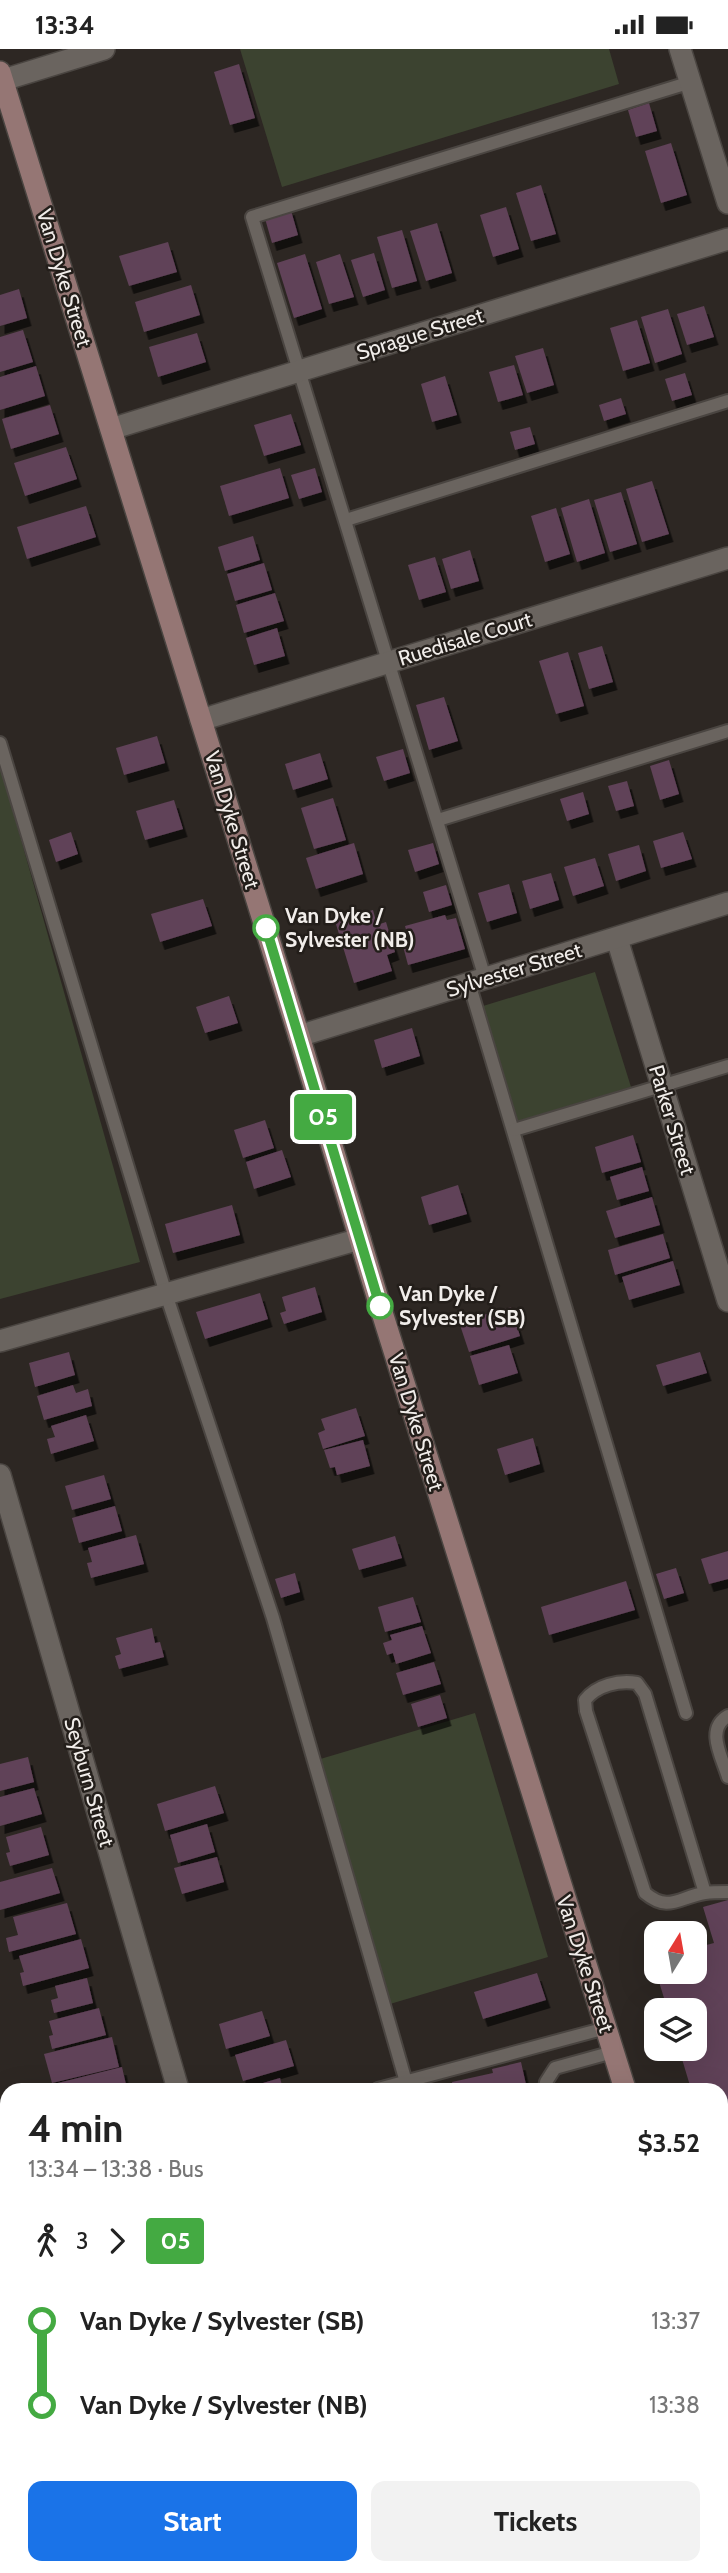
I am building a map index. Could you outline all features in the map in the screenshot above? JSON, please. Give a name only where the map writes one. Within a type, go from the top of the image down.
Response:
[{"type":"main road","name":"Van Dyke Street","points":[[1,78],[623,2083]]},
{"type":"street","points":[[1,78],[104,49]]},
{"type":"street","points":[[680,49],[728,202]]},
{"type":"street","name":"Sprague Street","points":[[111,429],[728,239]]},
{"type":"street","name":"Ruedisale Court","points":[[201,720],[728,558]]},
{"type":"street","name":"Sylvester Street","points":[[299,1036],[728,903]]},
{"type":"street","name":"Parker Street","points":[[617,939],[728,1301]]},
{"type":"street","points":[[0,1341],[360,1239]]},
{"type":"street","name":"Seyburn Street","points":[[0,1475],[176,2083]]},
{"type":"lane","points":[[686,1713],[513,1131],[438,820],[252,217],[691,82]]},
{"type":"lane","points":[[346,520],[728,401]]},
{"type":"lane","points":[[438,820],[728,731]]},
{"type":"lane","points":[[0,743],[166,1294],[273,1618],[406,2082]]},
{"type":"lane","points":[[513,1131],[728,1066]]},
{"type":"lane","points":[[705,1893],[645,1694],[637,1683],[624,1681],[592,1691],[585,1700],[586,1711],[645,1893],[656,1902],[669,1904],[705,1893],[728,1892]]},
{"type":"lane","points":[[728,1716],[718,1725],[715,1737],[728,1777]]},
{"type":"lane","points":[[402,2083],[606,2028]]},
{"type":"lane","points":[[546,2083],[555,2068],[613,2052]]},
{"type":"green space","points":[[240,49],[609,49],[619,84],[282,187]]},
{"type":"green space","points":[[0,765],[140,1262],[0,1299]]},
{"type":"green space","points":[[595,972],[631,1087],[518,1121],[483,1006]]},
{"type":"green space","points":[[475,1713],[548,1957],[390,2004],[317,1760]]},
{"type":"building","points":[[239,64],[255,118],[230,125],[214,72]]},
{"type":"building","points":[[649,103],[657,131],[636,137],[628,110]]},
{"type":"building","points":[[671,143],[687,195],[661,203],[645,151]]},
{"type":"building","points":[[541,185],[556,234],[531,241],[516,193]]},
{"type":"building","points":[[290,207],[298,235],[272,243],[264,215]]},
{"type":"building","points":[[506,207],[519,249],[493,257],[480,215]]},
{"type":"building","points":[[437,223],[452,273],[426,281],[410,231]]},
{"type":"building","points":[[402,230],[417,281],[392,288],[377,237]]},
{"type":"building","points":[[168,242],[177,272],[129,286],[119,256]]},
{"type":"building","points":[[374,253],[385,290],[363,297],[351,260]]},
{"type":"building","points":[[305,254],[322,309],[294,318],[277,263]]},
{"type":"building","points":[[340,254],[354,297],[329,304],[316,262]]},
{"type":"building","points":[[191,285],[200,315],[144,332],[135,302]]},
{"type":"building","points":[[19,289],[27,318],[0,326],[0,295]]},
{"type":"building","points":[[704,306],[714,337],[687,345],[677,314]]},
{"type":"building","points":[[668,309],[682,354],[655,363],[641,317]]},
{"type":"building","points":[[637,320],[650,363],[623,371],[610,328]]},
{"type":"building","points":[[23,330],[33,362],[0,372],[0,337]]},
{"type":"building","points":[[197,333],[206,362],[158,377],[149,347]]},
{"type":"building","points":[[543,348],[554,385],[527,393],[515,356]]},
{"type":"building","points":[[514,365],[523,395],[498,402],[489,372]]},
{"type":"building","points":[[36,366],[45,396],[0,410],[0,377]]},
{"type":"building","points":[[685,373],[692,395],[672,401],[665,379]]},
{"type":"building","points":[[445,376],[457,415],[432,422],[421,384]]},
{"type":"building","points":[[621,398],[626,414],[604,421],[599,405]]},
{"type":"building","points":[[50,405],[59,434],[11,449],[2,419]]},
{"type":"building","points":[[291,414],[301,445],[264,456],[254,425]]},
{"type":"building","points":[[530,427],[535,444],[515,450],[510,432]]},
{"type":"building","points":[[66,447],[77,479],[25,496],[14,463]]},
{"type":"building","points":[[280,468],[289,498],[229,516],[220,486]]},
{"type":"building","points":[[315,468],[322,492],[299,499],[291,475]]},
{"type":"building","points":[[652,481],[669,534],[642,542],[626,489]]},
{"type":"building","points":[[621,492],[637,544],[610,552],[594,500]]},
{"type":"building","points":[[589,499],[605,553],[577,562],[561,508]]},
{"type":"building","points":[[86,506],[96,537],[27,559],[17,527]]},
{"type":"building","points":[[556,508],[570,554],[545,562],[531,516]]},
{"type":"building","points":[[253,536],[260,560],[225,571],[218,547]]},
{"type":"building","points":[[470,550],[479,581],[451,589],[442,559]]},
{"type":"building","points":[[435,557],[446,592],[419,600],[408,565]]},
{"type":"building","points":[[264,563],[272,590],[235,601],[227,574]]},
{"type":"building","points":[[275,593],[284,621],[244,633],[236,605]]},
{"type":"building","points":[[277,628],[285,656],[254,665],[246,638]]},
{"type":"building","points":[[602,646],[613,682],[589,689],[578,653]]},
{"type":"building","points":[[568,652],[584,706],[556,714],[539,661]]},
{"type":"building","points":[[444,697],[458,741],[429,750],[416,705]]},
{"type":"building","points":[[157,736],[165,763],[124,775],[116,748]]},
{"type":"building","points":[[403,749],[410,773],[384,781],[376,757]]},
{"type":"building","points":[[320,753],[328,779],[293,790],[285,764]]},
{"type":"building","points":[[669,760],[679,794],[660,800],[650,766]]},
{"type":"building","points":[[627,781],[634,806],[616,811],[608,786]]},
{"type":"building","points":[[583,792],[589,814],[567,821],[560,799]]},
{"type":"building","points":[[333,798],[346,840],[314,849],[301,808]]},
{"type":"building","points":[[174,800],[183,829],[145,840],[136,811]]},
{"type":"building","points":[[71,832],[78,854],[56,862],[49,840]]},
{"type":"building","points":[[683,832],[692,859],[661,868],[653,841]]},
{"type":"building","points":[[354,843],[363,874],[316,889],[306,858]]},
{"type":"building","points":[[433,843],[439,864],[415,872],[408,850]]},
{"type":"building","points":[[639,845],[646,871],[616,881],[608,854]]},
{"type":"building","points":[[595,858],[604,886],[573,896],[564,867]]},
{"type":"building","points":[[551,873],[559,900],[530,909],[522,881]]},
{"type":"building","points":[[509,884],[517,913],[487,922],[478,893]]},
{"type":"building","points":[[446,885],[452,905],[429,912],[423,892]]},
{"type":"building","points":[[203,899],[212,926],[160,942],[151,914]]},
{"type":"building","points":[[373,910],[377,925],[386,922],[395,952],[387,955],[392,971],[354,983],[335,921]]},
{"type":"building","points":[[445,915],[447,920],[456,918],[465,949],[408,965],[400,935],[407,933],[405,926]]},
{"type":"building","points":[[229,996],[238,1023],[205,1033],[196,1007]]},
{"type":"building","points":[[412,1028],[420,1056],[382,1068],[374,1040]]},
{"type":"building","points":[[265,1120],[274,1148],[243,1158],[234,1130]]},
{"type":"building","points":[[633,1135],[641,1162],[602,1173],[595,1147]]},
{"type":"building","points":[[282,1150],[291,1177],[254,1189],[246,1162]]},
{"type":"building","points":[[642,1167],[649,1191],[617,1200],[610,1177]]},
{"type":"building","points":[[458,1185],[467,1214],[429,1225],[421,1197]]},
{"type":"building","points":[[652,1197],[660,1225],[615,1238],[606,1211]]},
{"type":"building","points":[[232,1205],[240,1235],[173,1253],[165,1224]]},
{"type":"building","points":[[663,1234],[670,1258],[615,1275],[608,1250]]},
{"type":"building","points":[[673,1261],[680,1285],[629,1300],[622,1277]]},
{"type":"building","points":[[315,1287],[322,1312],[284,1324],[280,1313],[286,1311],[282,1297]]},
{"type":"building","points":[[260,1293],[268,1319],[205,1339],[196,1312]]},
{"type":"building","points":[[511,1307],[520,1336],[469,1352],[459,1322]]},
{"type":"building","points":[[509,1345],[518,1373],[479,1385],[470,1356]]},
{"type":"building","points":[[69,1352],[75,1375],[35,1387],[29,1363]]},
{"type":"building","points":[[700,1352],[707,1373],[663,1386],[656,1365]]},
{"type":"building","points":[[73,1385],[76,1393],[88,1389],[92,1406],[44,1420],[37,1396]]},
{"type":"building","points":[[356,1408],[365,1436],[323,1449],[318,1433],[325,1430],[321,1419]]},
{"type":"building","points":[[86,1415],[94,1441],[51,1454],[47,1439],[55,1437],[51,1426]]},
{"type":"building","points":[[533,1438],[540,1464],[505,1475],[497,1449]]},
{"type":"building","points":[[363,1440],[370,1466],[337,1475],[335,1467],[330,1468],[324,1450]]},
{"type":"building","points":[[104,1475],[111,1499],[72,1510],[65,1486]]},
{"type":"building","points":[[115,1506],[122,1531],[79,1543],[72,1518]]},
{"type":"building","points":[[136,1535],[144,1564],[91,1578],[87,1563],[92,1562],[88,1548]]},
{"type":"building","points":[[395,1536],[402,1558],[359,1570],[352,1549]]},
{"type":"building","points":[[728,1551],[728,1579],[709,1584],[701,1559]]},
{"type":"building","points":[[676,1568],[684,1593],[664,1599],[656,1574]]},
{"type":"building","points":[[295,1573],[300,1592],[281,1598],[275,1579]]},
{"type":"building","points":[[626,1581],[635,1610],[549,1635],[541,1607]]},
{"type":"building","points":[[413,1597],[421,1622],[385,1632],[378,1607]]},
{"type":"building","points":[[422,1626],[431,1653],[396,1664],[393,1653],[387,1655],[383,1643],[392,1640],[390,1635]]},
{"type":"building","points":[[152,1628],[155,1643],[160,1642],[164,1657],[119,1669],[115,1656],[121,1654],[116,1638]]},
{"type":"building","points":[[434,1662],[441,1684],[403,1695],[396,1673]]},
{"type":"building","points":[[440,1695],[447,1718],[418,1727],[411,1704]]},
{"type":"building","points":[[28,1757],[34,1782],[0,1791],[0,1764]]},
{"type":"building","points":[[215,1786],[224,1813],[165,1831],[157,1804]]},
{"type":"building","points":[[34,1788],[42,1814],[0,1826],[0,1797]]},
{"type":"building","points":[[207,1824],[215,1852],[178,1863],[170,1835]]},
{"type":"building","points":[[41,1827],[49,1855],[10,1866],[6,1853],[10,1852],[6,1837]]},
{"type":"building","points":[[217,1857],[224,1882],[182,1894],[174,1868]]},
{"type":"building","points":[[52,1868],[60,1893],[0,1910],[0,1882]]},
{"type":"building","points":[[728,1900],[728,2083],[689,2083],[683,2061],[707,2061],[707,1998],[664,1998],[660,1985],[707,1985],[707,1945],[714,1943],[703,1907]]},
{"type":"building","points":[[67,1903],[76,1934],[9,1952],[6,1938],[18,1935],[13,1917]]},
{"type":"building","points":[[81,1939],[89,1968],[23,1986],[20,1973],[24,1972],[19,1956]]},
{"type":"building","points":[[537,1973],[546,2000],[483,2019],[474,1992]]},
{"type":"building","points":[[87,1978],[93,2003],[54,2013],[51,2000],[58,1998],[55,1986]]},
{"type":"building","points":[[99,2008],[106,2035],[52,2049],[49,2036],[53,2035],[49,2021]]},
{"type":"building","points":[[262,2011],[270,2036],[226,2049],[219,2024]]},
{"type":"building","points":[[112,2037],[119,2067],[52,2083],[44,2054]]},
{"type":"building","points":[[286,2040],[294,2066],[243,2081],[235,2055]]},
{"type":"building","points":[[521,2062],[526,2083],[452,2083],[493,2073],[492,2069]]},
{"type":"building","points":[[122,2067],[126,2083],[58,2083]]},
{"type":"building","points":[[280,2078],[281,2083],[263,2083]]},
{"type":"bus line","name":"05","points":[[266,928],[380,1306]]},
{"type":"place","name":"Van Dyke / Sylvester (NB)","points":[[266,928]]},
{"type":"place","name":"Van Dyke / Sylvester (SB)","points":[[380,1306]]}]
